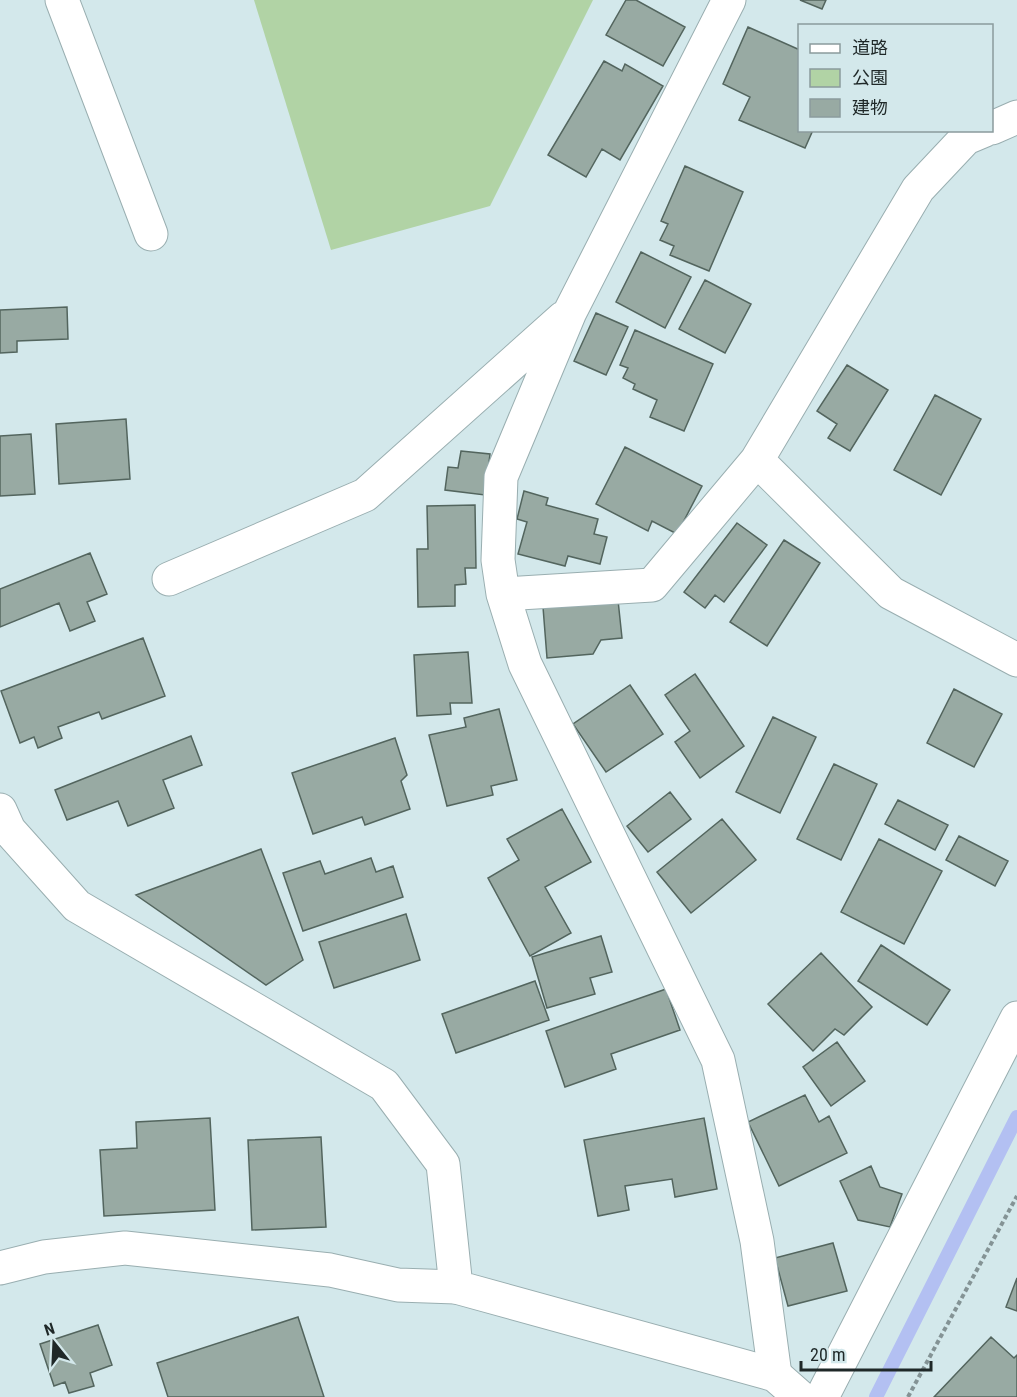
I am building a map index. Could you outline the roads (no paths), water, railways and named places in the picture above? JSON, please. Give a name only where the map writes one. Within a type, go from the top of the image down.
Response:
[{"type":"street","points":[[62,0],[151,234]]},
{"type":"street","points":[[729,0],[570,312],[501,477],[498,560],[503,594],[525,664],[718,1060],[757,1241],[775,1375]]},
{"type":"street","points":[[993,128],[1017,117]]},
{"type":"street","points":[[503,594],[652,585],[757,460],[918,189],[966,138],[980,132]]},
{"type":"street","points":[[170,579],[365,495],[570,312]]},
{"type":"street","points":[[757,460],[891,593],[1017,660]]},
{"type":"street","points":[[0,810],[9,830],[77,906],[384,1084],[443,1164],[456,1287]]},
{"type":"street","points":[[822,1397],[1017,1018]]},
{"type":"street","points":[[0,1269],[44,1257],[125,1248],[330,1270],[398,1285],[456,1287],[775,1375],[800,1397]]},
{"type":"waterway","points":[[876,1397],[1017,1117]]}]
